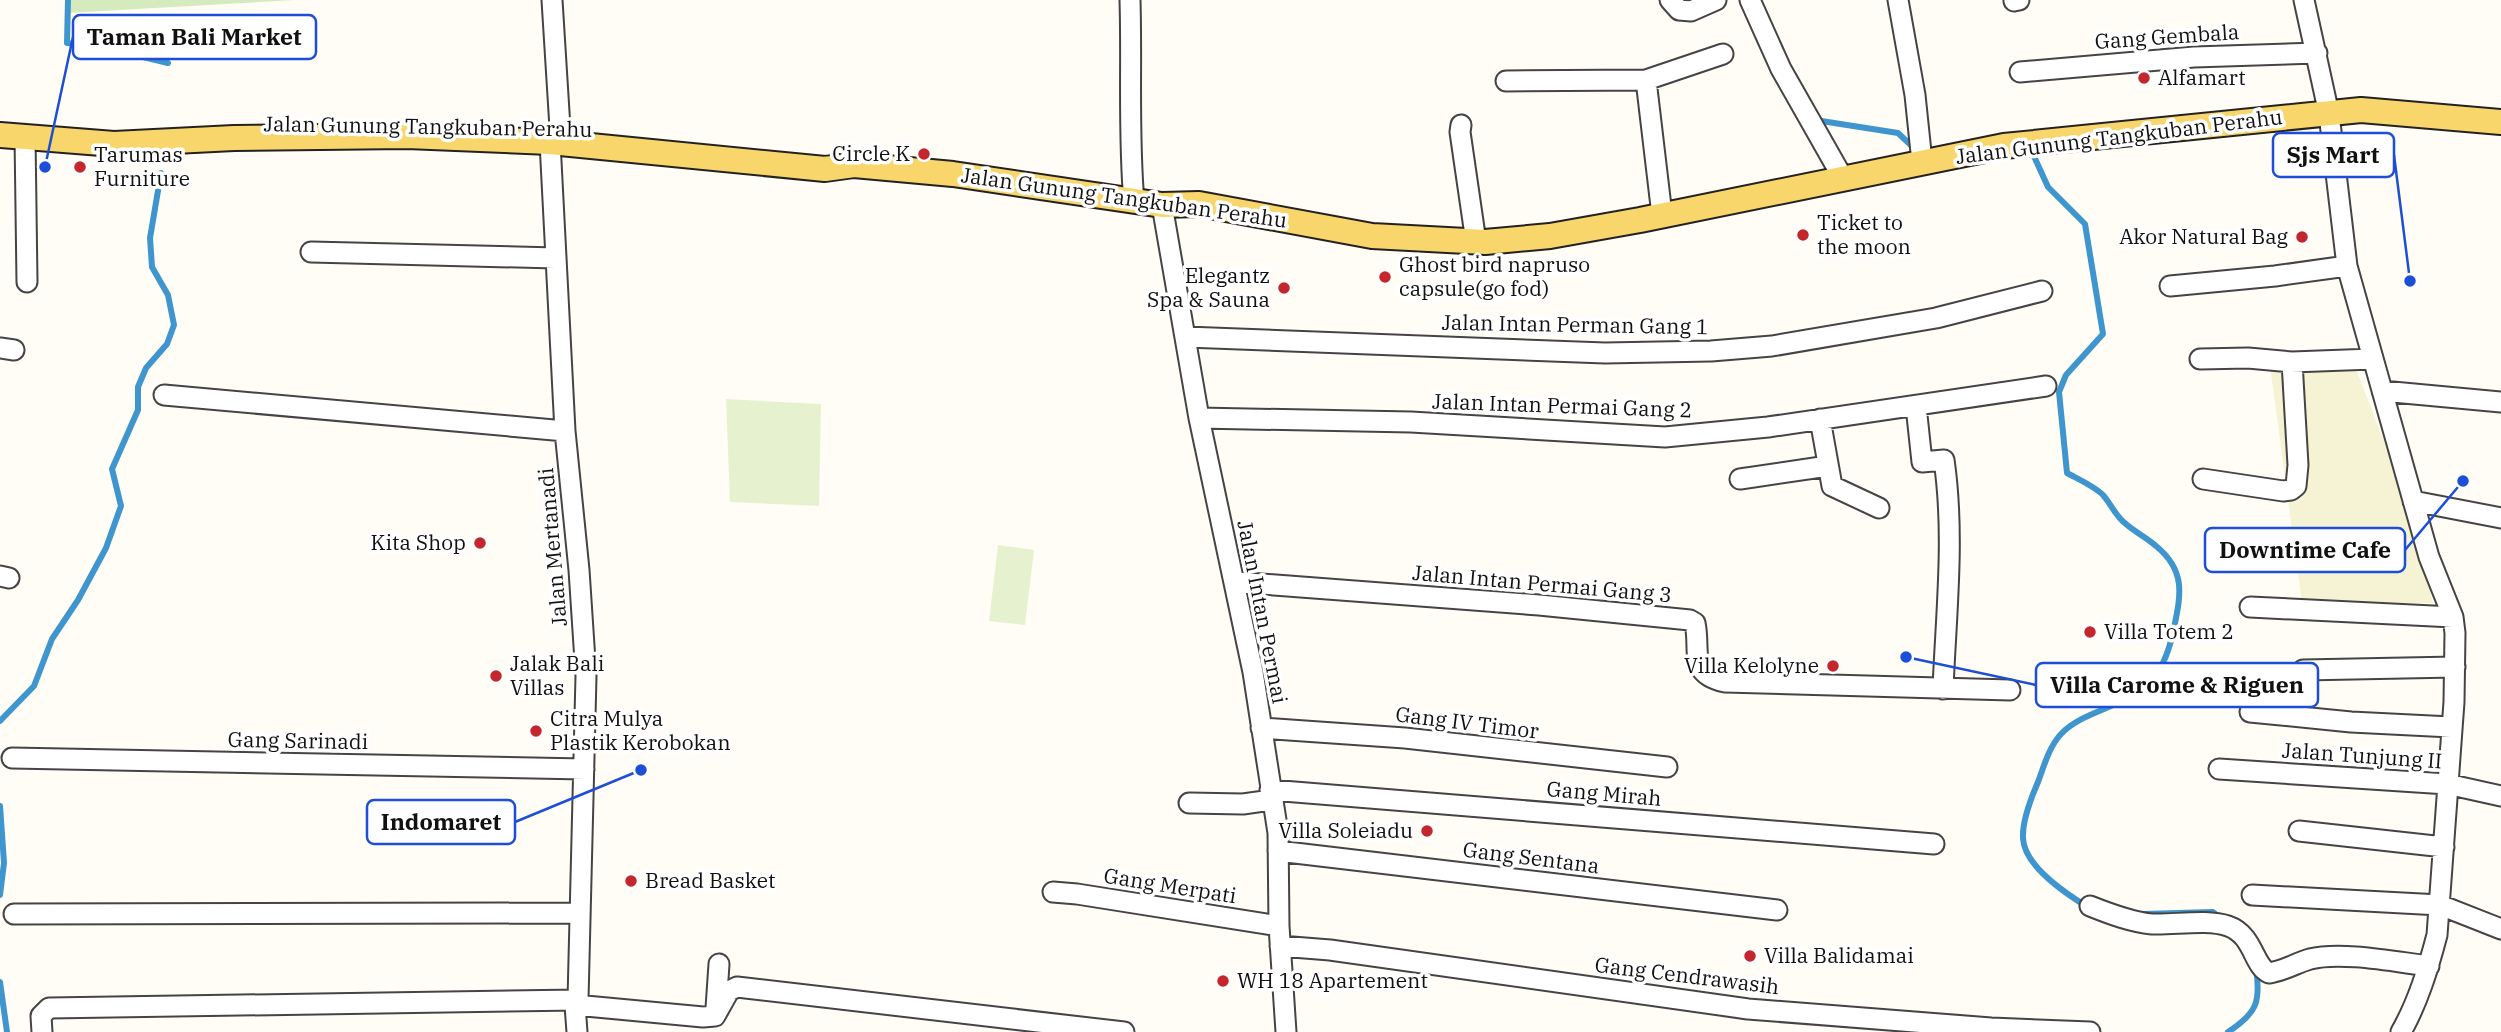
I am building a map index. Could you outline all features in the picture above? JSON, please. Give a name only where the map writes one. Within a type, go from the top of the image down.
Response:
[{"type":"main road","name":"Jalan Gunung Tangkuban Perahu","points":[[0,135],[114,144],[234,138],[555,135],[624,131],[827,157],[854,165],[953,174],[1134,202],[1162,205],[1199,204],[1373,236],[1476,242],[1550,236],[1844,180],[2004,146],[2361,110],[2501,122]]},
{"type":"main road","name":"Jalan Gunung Tangkuban Perahu","points":[[0,120],[141,131],[238,124],[555,135]]},
{"type":"street","name":"Jalan Mertanadi","points":[[552,0],[556,258],[565,431],[586,676],[577,1032]]},
{"type":"street","points":[[1130,0],[1130,158],[1134,202]]},
{"type":"street","points":[[1670,0],[1679,10],[1686,12],[1716,0]]},
{"type":"street","points":[[1750,0],[1781,69],[1844,180]]},
{"type":"street","points":[[1898,0],[1915,95],[1922,162]]},
{"type":"street","points":[[2304,0],[2329,114],[2347,266],[2429,557],[2453,617],[2455,667],[2437,935],[2429,966],[2410,1017],[2401,1032]]},
{"type":"street","name":"Gang Gembala","points":[[2020,72],[2207,56],[2317,53]]},
{"type":"street","points":[[1506,81],[1646,80],[1723,54]]},
{"type":"street","points":[[1646,80],[1662,215]]},
{"type":"street","points":[[1461,125],[1476,242]]},
{"type":"street","points":[[25,136],[27,282]]},
{"type":"street","name":"Jalan Intan Permai","points":[[1162,205],[1199,418],[1253,672],[1278,833],[1279,926],[1286,1032]]},
{"type":"street","points":[[311,252],[556,258]]},
{"type":"street","points":[[2170,286],[2347,266]]},
{"type":"street","name":"Jalan Intan Perman Gang 1","points":[[1186,337],[1605,353],[1711,351],[1772,346],[1937,318],[2042,291]]},
{"type":"street","points":[[2200,359],[2248,358],[2292,362],[2373,359]]},
{"type":"street","points":[[2203,479],[2283,491],[2296,486],[2298,465],[2292,362]]},
{"type":"street","name":"Jalan Intan Permai Gang 2","points":[[1199,418],[1410,422],[1665,437],[1737,431],[2046,386]]},
{"type":"street","points":[[2382,391],[2501,402]]},
{"type":"street","points":[[164,395],[565,431]]},
{"type":"street","points":[[1916,406],[1922,463],[1944,460],[1948,558],[1943,690]]},
{"type":"street","points":[[1820,419],[1832,486],[1879,508]]},
{"type":"street","points":[[1740,479],[1828,466]]},
{"type":"street","points":[[2413,501],[2501,518]]},
{"type":"street","name":"Jalan Intan Permai Gang 3","points":[[1235,582],[1539,605],[1690,620],[1695,623],[1697,631],[1697,661],[1707,675],[1715,680],[1943,690],[2010,690]]},
{"type":"street","points":[[2250,607],[2453,617]]},
{"type":"street","points":[[2303,670],[2455,667]]},
{"type":"street","points":[[2250,712],[2351,722],[2451,727]]},
{"type":"street","name":"Gang IV Timor","points":[[1261,728],[1405,738],[1667,767]]},
{"type":"street","name":"Gang Sarinadi","points":[[12,758],[584,769]]},
{"type":"street","name":"Jalan Tunjung II","points":[[2219,769],[2447,784],[2501,796]]},
{"type":"street","name":"Gang Mirah","points":[[1189,803],[1243,804],[1271,795],[1934,844]]},
{"type":"street","points":[[2299,831],[2444,847]]},
{"type":"street","name":"Gang Sentana","points":[[1278,851],[1777,910]]},
{"type":"street","name":"Gang Merpati","points":[[1053,892],[1279,926]]},
{"type":"street","points":[[2252,895],[2440,905],[2501,929]]},
{"type":"street","points":[[2090,906],[2112,915],[2152,923],[2231,927],[2252,946],[2262,970],[2269,973],[2289,969],[2309,960],[2330,957],[2429,966]]},
{"type":"street","points":[[14,914],[580,913]]},
{"type":"street","name":"Gang Cendrawasih","points":[[1280,946],[1330,950],[1748,1009],[1991,1028],[2090,1032]]},
{"type":"street","points":[[715,1016],[719,964]]},
{"type":"street","points":[[715,1016],[729,991],[737,987],[1124,1032]]},
{"type":"street","points":[[42,1032],[41,1016],[49,1007],[576,1002],[703,1017],[715,1016]]},
{"type":"shaded area","points":[[2352,359],[2405,495],[2433,603],[2302,603],[2270,366]]},
{"type":"green space","points":[[69,0],[295,0],[68,13]]},
{"type":"green space","points":[[726,399],[821,404],[819,506],[730,502]]},
{"type":"green space","points":[[998,545],[1034,550],[1025,625],[989,621]]},
{"type":"waterway","points":[[68,0],[67,43],[106,48],[168,63]]},
{"type":"waterway","points":[[1815,120],[1898,133],[1915,149]]},
{"type":"waterway","points":[[2027,153],[2032,152],[2048,187],[2085,224],[2103,334],[2066,375],[2059,392],[2067,473],[2099,492],[2122,521],[2166,556],[2173,566],[2179,586],[2178,608],[2171,641],[2155,676],[2134,695],[2079,720],[2061,734],[2047,757],[2027,809],[2023,838],[2030,859],[2047,878],[2086,906]]},
{"type":"waterway","points":[[0,721],[34,686],[52,639],[78,600],[106,548],[121,506],[112,469],[138,410],[138,387],[146,368],[167,344],[174,325],[168,295],[152,267],[150,238],[161,173]]},
{"type":"waterway","points":[[0,806],[4,863],[0,895]]},
{"type":"waterway","points":[[2143,914],[2213,912],[2221,919]]},
{"type":"waterway","points":[[2228,1032],[2245,1019],[2255,1006],[2258,990],[2256,968]]},
{"type":"waterway","points":[[0,982],[7,1032]]},
{"type":"place","name":"Alfamart","points":[[2144,78]]},
{"type":"place","name":"Circle K","points":[[924,154]]},
{"type":"place","name":"Taman Bali Market","points":[[45,167]]},
{"type":"place","name":"Tarumas Furniture","points":[[80,167]]},
{"type":"place","name":"Ticket to the moon","points":[[1803,235]]},
{"type":"place","name":"Akor Natural Bag","points":[[2302,237]]},
{"type":"place","name":"Ghost bird napruso capsule(go fod)","points":[[1385,277]]},
{"type":"place","name":"Sjs Mart","points":[[2410,281]]},
{"type":"place","name":"Elegantz Spa & Sauna","points":[[1284,288]]},
{"type":"place","name":"Downtime Cafe","points":[[2463,481]]},
{"type":"place","name":"Kita Shop","points":[[480,543]]},
{"type":"place","name":"Villa Totem 2","points":[[2090,632]]},
{"type":"place","name":"Villa Carome & Riguen","points":[[1906,657]]},
{"type":"place","name":"Villa Kelolyne","points":[[1833,666]]},
{"type":"place","name":"Jalak Bali Villas","points":[[496,676]]},
{"type":"place","name":"Citra Mulya Plastik Kerobokan","points":[[536,731]]},
{"type":"place","name":"Indomaret","points":[[641,770]]},
{"type":"place","name":"Villa Soleiadu","points":[[1427,831]]},
{"type":"place","name":"Bread Basket","points":[[631,881]]},
{"type":"place","name":"Villa Balidamai","points":[[1750,956]]},
{"type":"place","name":"WH 18 Apartement","points":[[1223,981]]}]
